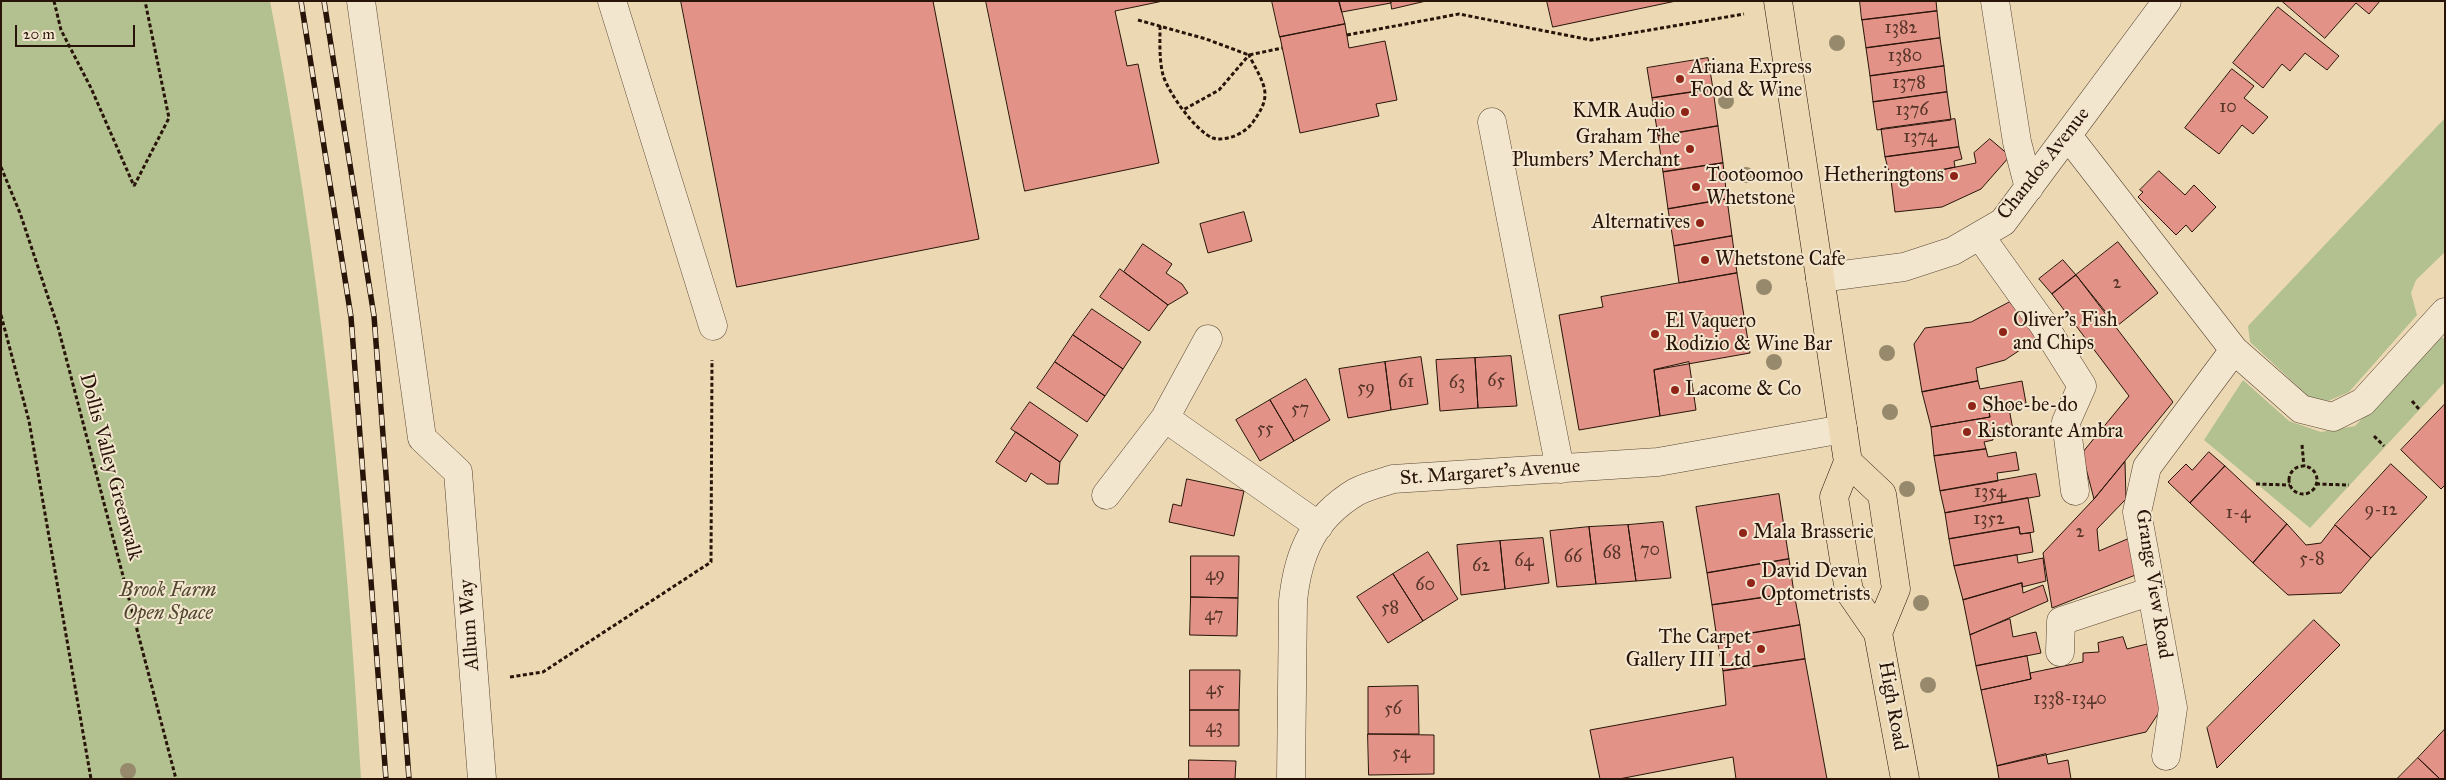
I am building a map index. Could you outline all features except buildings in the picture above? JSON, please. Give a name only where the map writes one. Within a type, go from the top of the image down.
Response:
[{"type":"main road","points":[[1778,5],[1848,462]]},
{"type":"main road","name":"High Road","points":[[1878,632],[1896,589],[1882,494],[1848,462],[1834,497],[1849,591],[1878,632],[1905,779]]},
{"type":"street","name":"Allum Way","points":[[361,1],[422,438],[458,472],[482,779]]},
{"type":"street","points":[[612,1],[713,326]]},
{"type":"street","points":[[1995,1],[2017,142],[2029,188]]},
{"type":"street","name":"Chandos Avenue","points":[[1820,278],[1904,267],[1953,251],[2003,222],[2167,1]]},
{"type":"street","points":[[1492,122],[1560,469]]},
{"type":"street","points":[[2068,136],[2234,350],[2301,409],[2332,417],[2363,402],[2445,312]]},
{"type":"street","points":[[1980,236],[2043,324],[2082,386],[2066,422],[2075,491]]},
{"type":"street","points":[[1106,495],[1165,418],[1208,339]]},
{"type":"street","name":"Grange View Road","points":[[2166,756],[2173,708],[2138,512],[2147,467],[2234,350]]},
{"type":"street","points":[[1165,418],[1319,526]]},
{"type":"street","name":"St. Margaret's Avenue","points":[[1291,779],[1293,601],[1296,573],[1306,545],[1319,526],[1328,515],[1357,492],[1392,479],[1658,462],[1843,429]]},
{"type":"street","points":[[2060,652],[2061,621],[2152,591]]},
{"type":"path","points":[[54,1],[61,30],[91,88],[134,186],[169,118],[145,1]]},
{"type":"path","points":[[1347,35],[1459,14],[1591,40],[1778,5]]},
{"type":"path","points":[[1138,20],[1206,39],[1249,55],[1282,48]]},
{"type":"path","points":[[1160,26],[1159,51],[1163,76],[1175,100],[1196,125],[1212,138],[1229,138],[1248,129],[1262,108],[1265,93],[1249,55]]},
{"type":"path","points":[[1183,110],[1220,90],[1249,55]]},
{"type":"path","name":"Dollis Valley Greenwalk","points":[[1,167],[20,213],[58,327],[176,779]]},
{"type":"path","points":[[1,315],[29,421],[91,779]]},
{"type":"path","points":[[474,681],[543,672],[710,562],[713,326]]},
{"type":"path","points":[[2304,467],[2311,469],[2315,474],[2316,484],[2306,494],[2295,492],[2290,485],[2291,473],[2304,467]]},
{"type":"path","points":[[2256,484],[2290,485]]},
{"type":"path","points":[[2316,484],[2349,485]]},
{"type":"green space","name":"Brook Farm Open Space","points":[[1,1],[270,1],[288,97],[303,194],[329,388],[347,583],[361,779],[1,779]]},
{"type":"green space","points":[[2445,118],[2445,252],[2416,280],[2411,293],[2417,315],[2349,392],[2328,401],[2309,397],[2250,342],[2248,326]]},
{"type":"green space","points":[[2441,338],[2445,338],[2445,382],[2310,528],[2204,440],[2243,380],[2289,421],[2321,432],[2355,426]]},
{"type":"railway","points":[[301,1],[351,317],[386,779]]},
{"type":"railway","points":[[324,1],[374,316],[409,779]]},
{"type":"place","name":"Ariana Express Food & Wine","points":[[1680,79]]},
{"type":"place","name":"KMR Audio","points":[[1685,112]]},
{"type":"place","name":"Graham The Plumbers' Merchant","points":[[1690,149]]},
{"type":"place","name":"Hetheringtons","points":[[1954,176]]},
{"type":"place","name":"Tootoomoo Whetstone","points":[[1696,187]]},
{"type":"place","name":"Alternatives","points":[[1700,223]]},
{"type":"place","name":"Whetstone Cafe","points":[[1705,260]]},
{"type":"place","name":"Oliver's Fish and Chips","points":[[2003,332]]},
{"type":"place","name":"El Vaquero Rodizio & Wine Bar","points":[[1655,334]]},
{"type":"place","name":"Lacome & Co","points":[[1675,390]]},
{"type":"place","name":"Shoe-be-do","points":[[1972,406]]},
{"type":"place","name":"Ristorante Ambra","points":[[1967,432]]},
{"type":"place","name":"Mala Brasserie","points":[[1743,533]]},
{"type":"place","name":"David Devan Optometrists","points":[[1751,583]]},
{"type":"place","name":"The Carpet Gallery III Ltd","points":[[1761,649]]}]
